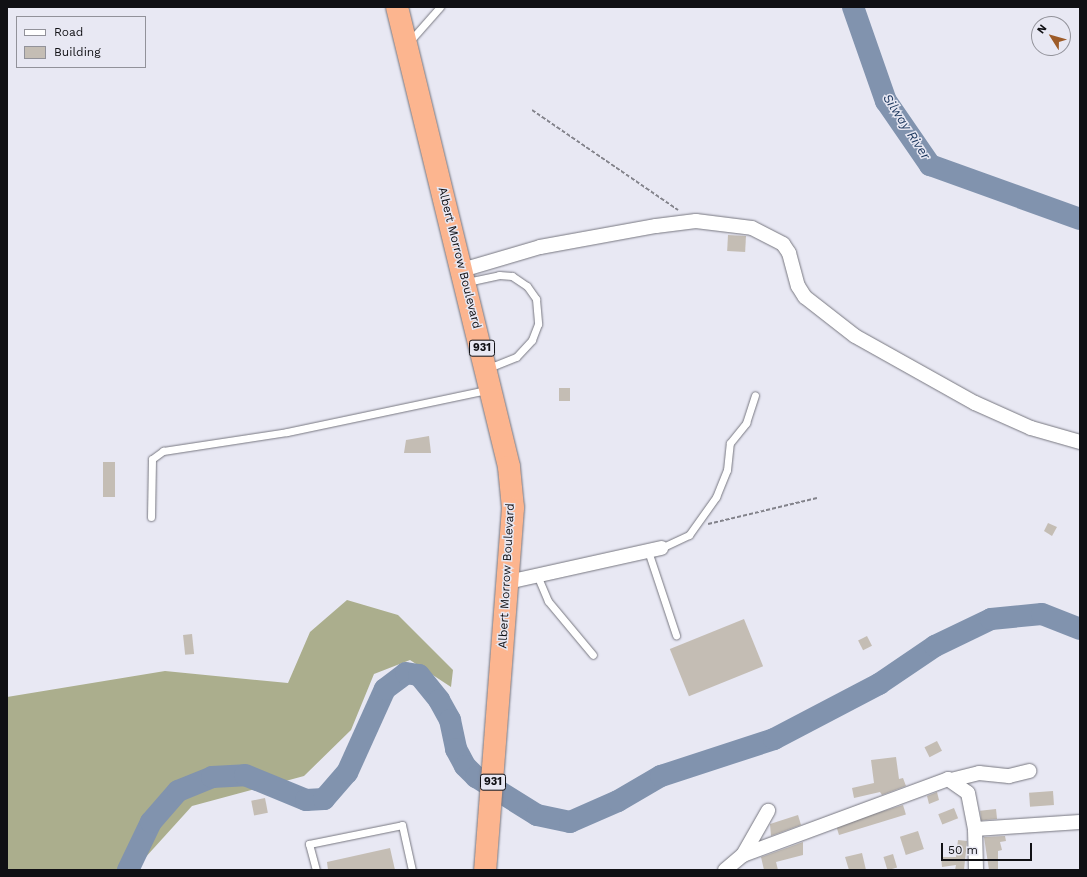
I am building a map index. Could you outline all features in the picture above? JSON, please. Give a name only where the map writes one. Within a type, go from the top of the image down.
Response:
[{"type":"highway","name":"Albert Morrow Boulevard","points":[[397,7],[464,276],[509,467],[513,508],[500,695],[485,870]]},
{"type":"street","points":[[464,276],[540,247],[696,222],[752,228],[769,234],[789,253],[798,286],[806,297],[855,336],[975,403],[1032,428],[1080,442]]},
{"type":"street","points":[[508,582],[662,548]]},
{"type":"street","points":[[725,870],[743,855],[937,780],[951,780],[979,774],[1009,776],[1029,771]]},
{"type":"street","points":[[951,780],[968,793],[975,829],[976,870]]},
{"type":"street","points":[[743,855],[768,811]]},
{"type":"street","points":[[975,829],[1080,822]]},
{"type":"lane","points":[[406,45],[440,7]]},
{"type":"lane","points":[[151,517],[152,459],[163,451],[287,432],[489,379],[516,357],[532,340],[538,324],[536,299],[527,286],[512,276],[464,276]]},
{"type":"lane","points":[[662,548],[681,540],[695,527],[722,485],[730,443],[746,423],[755,395]]},
{"type":"lane","points":[[648,551],[676,635]]},
{"type":"lane","points":[[537,575],[548,601],[594,655]]},
{"type":"lane","points":[[316,870],[309,844],[402,825],[412,870]]},
{"type":"path","points":[[532,110],[696,222]]},
{"type":"path","points":[[695,527],[817,498]]},
{"type":"green space","points":[[347,600],[398,615],[453,670],[451,687],[410,660],[374,674],[351,730],[304,776],[192,806],[134,870],[7,870],[7,697],[165,671],[288,683],[310,632]]},
{"type":"building","points":[[728,235],[746,236],[745,252],[727,251]]},
{"type":"building","points":[[559,388],[570,388],[570,401],[559,401]]},
{"type":"building","points":[[429,436],[431,453],[404,453],[406,440]]},
{"type":"building","points":[[103,462],[115,462],[115,497],[103,497]]},
{"type":"building","points":[[1048,523],[1057,527],[1052,536],[1044,531]]},
{"type":"building","points":[[744,619],[763,666],[689,696],[670,649]]},
{"type":"building","points":[[192,634],[194,654],[185,655],[183,635]]},
{"type":"building","points":[[867,636],[872,646],[863,650],[858,641]]},
{"type":"building","points":[[937,741],[942,751],[930,757],[925,747]]},
{"type":"building","points":[[896,757],[899,779],[903,778],[906,786],[882,795],[880,792],[854,798],[852,788],[874,783],[871,760]]},
{"type":"building","points":[[1053,791],[1054,805],[1030,807],[1029,793]]},
{"type":"building","points":[[937,792],[939,800],[929,804],[927,796]]},
{"type":"building","points":[[265,798],[268,813],[254,815],[251,801]]},
{"type":"building","points":[[903,805],[906,815],[839,835],[836,825]]},
{"type":"building","points":[[954,808],[958,818],[942,825],[938,814]]},
{"type":"building","points":[[996,809],[997,819],[981,821],[980,811]]},
{"type":"building","points":[[798,815],[801,825],[771,836],[770,824]]},
{"type":"building","points":[[918,831],[924,849],[906,855],[900,837]]},
{"type":"building","points":[[1005,836],[1006,841],[1000,842],[1002,850],[998,851],[998,870],[989,870],[984,837]]},
{"type":"building","points":[[958,840],[967,841],[964,870],[955,870],[956,865],[942,867],[941,857],[956,857]]},
{"type":"building","points":[[803,842],[803,855],[776,862],[778,870],[764,870],[761,857]]},
{"type":"building","points":[[390,848],[395,870],[328,870],[327,862]]},
{"type":"building","points":[[862,853],[866,870],[849,870],[845,857]]},
{"type":"building","points":[[893,854],[897,867],[887,870],[883,857]]},
{"type":"waterway","name":"Silway River","points":[[853,7],[886,101],[930,165],[1080,219]]},
{"type":"waterway","points":[[128,870],[151,822],[178,791],[212,777],[245,775],[306,800],[324,799],[347,773],[385,689],[406,673],[419,675],[439,700],[450,720],[456,749],[465,766],[476,777],[537,815],[570,822],[618,801],[661,776],[774,739],[879,684],[935,646],[991,619],[1042,614],[1080,629]]}]
